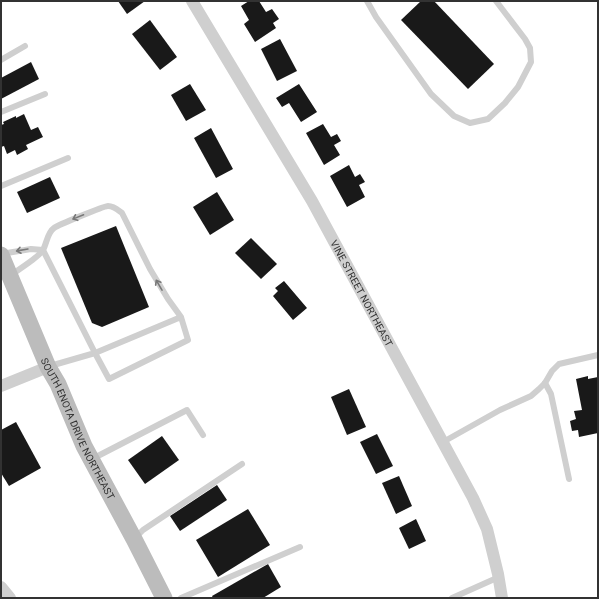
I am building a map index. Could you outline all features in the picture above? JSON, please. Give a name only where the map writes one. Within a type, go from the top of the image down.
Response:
[{"type":"main road","name":"SOUTH ENOTA DRIVE NORTHEAST","points":[[1,255],[48,367],[58,384],[84,446],[164,598]]},
{"type":"street","name":"VINE STREET NORTHEAST","points":[[192,1],[312,201],[473,498],[487,529],[499,577],[502,598]]},
{"type":"street","points":[[1,386],[48,367]]},
{"type":"street","points":[[1,587],[10,598]]},
{"type":"lane","points":[[367,1],[376,18],[431,94],[454,116],[470,123],[488,119],[505,103],[518,87],[531,62],[530,48],[526,39],[496,1]]},
{"type":"lane","points":[[1,60],[26,46]]},
{"type":"lane","points":[[1,112],[45,94]]},
{"type":"lane","points":[[1,186],[68,158]]},
{"type":"lane","points":[[10,275],[34,259],[43,250],[53,229],[61,224],[107,206],[116,208],[122,213],[150,269],[181,317],[188,340],[109,379],[43,250]]},
{"type":"lane","points":[[1,255],[31,249],[43,250]]},
{"type":"lane","points":[[48,367],[95,353],[181,317]]},
{"type":"lane","points":[[443,442],[500,410],[531,396],[546,382],[559,364],[598,355]]},
{"type":"lane","points":[[546,382],[551,394],[569,479]]},
{"type":"lane","points":[[91,459],[187,410],[203,435]]},
{"type":"lane","points":[[134,539],[143,530],[242,464]]},
{"type":"lane","points":[[181,598],[300,547]]},
{"type":"lane","points":[[456,597],[499,577]]},
{"type":"building","points":[[118,1],[145,1],[127,14]]},
{"type":"building","points":[[249,1],[259,1],[266,12],[272,9],[279,19],[273,23],[276,28],[255,42],[244,24],[249,20],[241,6]]},
{"type":"building","points":[[421,1],[434,1],[494,64],[468,89],[401,20]]},
{"type":"building","points":[[150,20],[177,57],[160,70],[132,34]]},
{"type":"building","points":[[280,39],[297,71],[277,81],[261,49]]},
{"type":"building","points":[[31,62],[39,79],[1,99],[1,78]]},
{"type":"building","points":[[190,84],[206,110],[186,121],[171,95]]},
{"type":"building","points":[[299,84],[317,112],[301,122],[289,103],[282,107],[276,98]]},
{"type":"building","points":[[24,114],[31,130],[38,127],[43,137],[26,145],[28,149],[17,155],[15,150],[7,154],[4,146],[1,147],[1,125],[4,124],[3,122]]},
{"type":"building","points":[[323,124],[331,137],[337,134],[341,141],[334,145],[340,155],[324,165],[306,133]]},
{"type":"building","points":[[211,128],[233,169],[216,178],[194,138]]},
{"type":"building","points":[[349,165],[355,177],[360,174],[365,182],[359,185],[365,197],[347,207],[330,176]]},
{"type":"building","points":[[50,177],[60,198],[27,213],[17,192]]},
{"type":"building","points":[[217,192],[234,220],[210,235],[193,207]]},
{"type":"building","points":[[116,226],[149,307],[102,327],[92,323],[61,248]]},
{"type":"building","points":[[251,238],[277,264],[261,279],[235,253]]},
{"type":"building","points":[[284,281],[307,308],[293,320],[273,296],[278,291],[275,288]]},
{"type":"building","points":[[588,376],[588,379],[598,377],[598,433],[579,437],[578,430],[572,431],[570,421],[576,419],[574,411],[582,410],[576,379]]},
{"type":"building","points":[[349,389],[366,427],[347,435],[331,397]]},
{"type":"building","points":[[16,422],[41,468],[9,486],[1,473],[1,430]]},
{"type":"building","points":[[377,434],[393,466],[376,474],[360,442]]},
{"type":"building","points":[[162,436],[179,460],[145,484],[128,460]]},
{"type":"building","points":[[399,476],[412,506],[396,514],[382,483]]},
{"type":"building","points":[[217,485],[227,500],[180,531],[170,516]]},
{"type":"building","points":[[248,509],[270,545],[218,577],[196,540]]},
{"type":"building","points":[[416,519],[426,541],[409,549],[399,528]]},
{"type":"building","points":[[268,564],[281,587],[263,598],[213,598],[212,596]]}]
